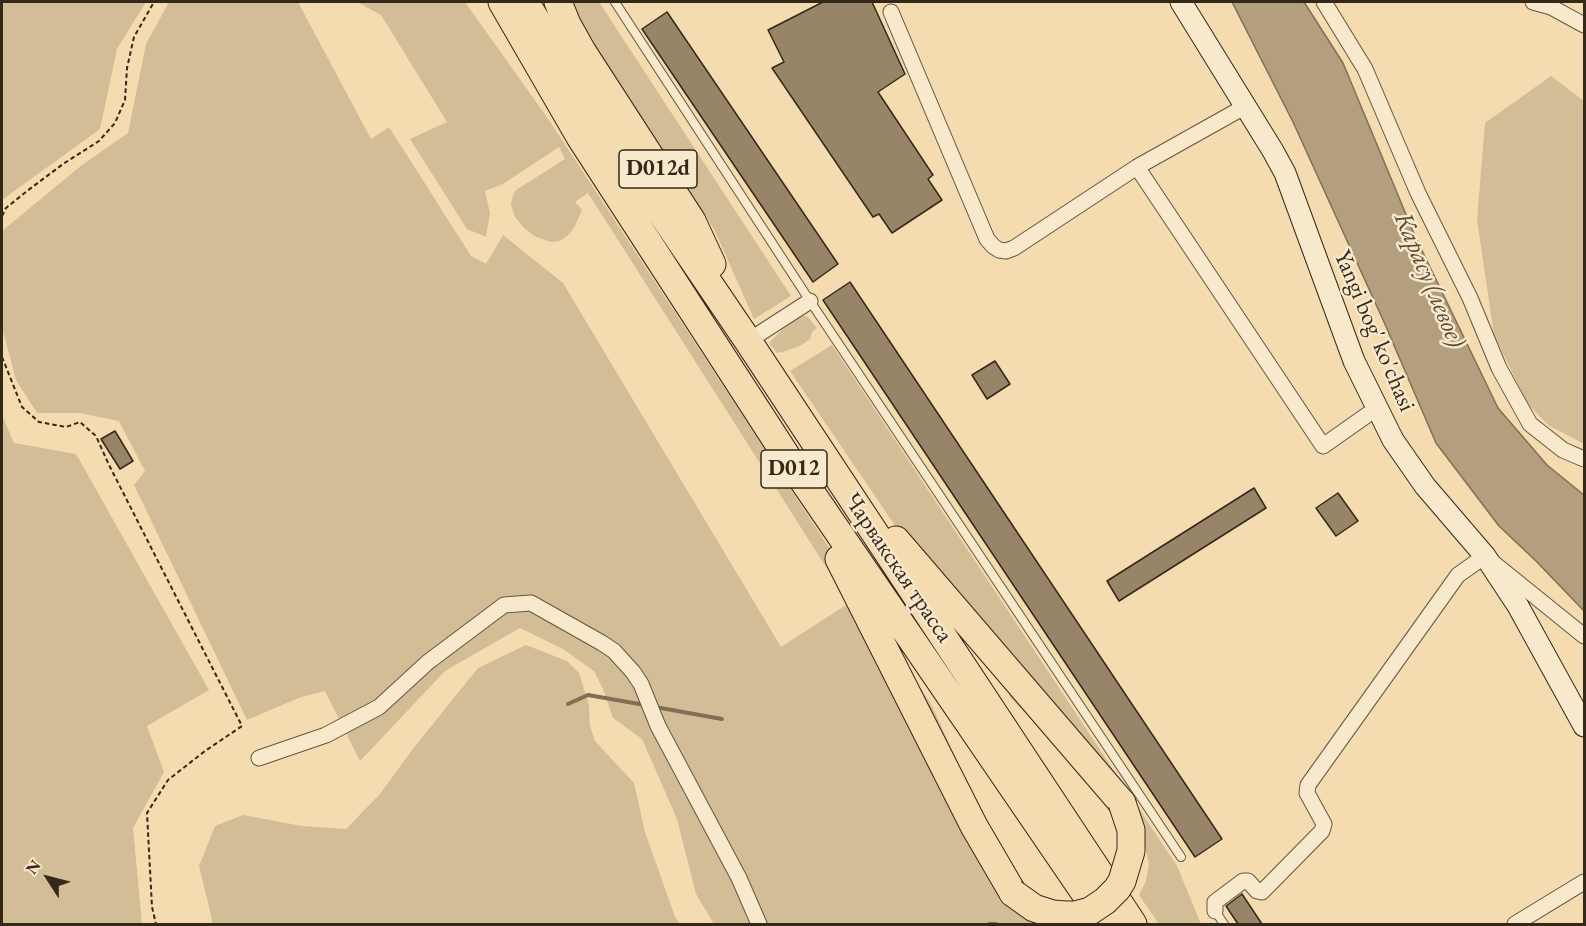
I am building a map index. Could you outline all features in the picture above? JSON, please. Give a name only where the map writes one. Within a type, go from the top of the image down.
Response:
[{"type":"highway","name":"Чарвакская трасса","points":[[502,2],[580,137],[793,466],[1106,924]]},
{"type":"highway","name":"Чарвакская трасса","points":[[525,2],[599,121],[748,341],[1133,924]]},
{"type":"highway","name":"D012d","points":[[558,2],[582,51],[692,221],[748,341]]},
{"type":"highway","points":[[793,466],[974,826],[1013,893],[1035,908],[1053,914],[1075,915],[1090,911],[1117,889],[1122,881],[1131,851],[1131,830],[1122,803],[819,449]]},
{"type":"main road","name":"Yangi bog' ko'chasi","points":[[1181,2],[1285,173],[1354,361],[1393,440],[1414,471],[1485,556],[1518,606],[1584,726]]},
{"type":"street","points":[[1324,2],[1365,69],[1418,193],[1470,298],[1504,378],[1530,423],[1563,450],[1584,459]]},
{"type":"street","points":[[1533,2],[1551,7],[1584,26]]},
{"type":"street","points":[[891,12],[987,239],[999,250],[1006,251],[1014,248],[1137,168],[1246,106]]},
{"type":"street","points":[[1137,168],[1323,446],[1377,408]]},
{"type":"street","points":[[748,341],[810,301]]},
{"type":"street","points":[[1215,910],[1215,902],[1243,881],[1248,881],[1257,891],[1262,892],[1322,831],[1324,824],[1306,793],[1308,785],[1458,575],[1485,556],[1584,636]]},
{"type":"street","points":[[260,758],[326,735],[379,707],[429,662],[504,605],[531,603],[614,651],[641,684],[658,726],[739,878],[759,924]]},
{"type":"street","points":[[1515,924],[1584,882]]},
{"type":"lane","points":[[615,2],[810,301],[1181,856]]},
{"type":"lane","points":[[1215,910],[1224,924]]},
{"type":"path","points":[[2,216],[6,208],[27,191],[99,141],[115,123],[125,100],[127,68],[134,37],[154,2]]},
{"type":"path","points":[[2,357],[22,407],[39,422],[66,427],[80,422],[96,436],[114,476],[242,726],[168,780],[147,813],[152,907],[156,924]]},
{"type":"shaded area","points":[[2,2],[146,2],[117,49],[100,129],[2,200]]},
{"type":"shaded area","points":[[169,2],[298,2],[371,139],[389,127],[471,256],[486,264],[503,235],[563,283],[781,647],[860,596],[931,704],[1025,908],[1036,924],[714,924],[696,894],[677,819],[642,739],[613,718],[594,671],[563,649],[520,628],[445,671],[360,761],[325,691],[301,697],[247,720],[134,485],[145,471],[119,421],[80,413],[37,413],[16,380],[2,327],[2,231],[82,165],[128,133],[146,44]]},
{"type":"shaded area","points":[[357,2],[465,2],[551,123],[858,592],[847,600],[588,193],[575,202],[582,210],[574,228],[560,241],[551,242],[536,237],[515,217],[511,205],[516,190],[565,159],[559,147],[503,184],[485,191],[490,213],[486,237],[467,229],[410,139],[447,122],[381,15]]},
{"type":"shaded area","points":[[569,2],[599,2],[791,296],[754,319],[715,231],[675,168],[622,95]]},
{"type":"shaded area","points":[[1551,76],[1584,101],[1584,444],[1548,425],[1527,403],[1494,335],[1477,220],[1485,123]]},
{"type":"shaded area","points":[[796,316],[808,317],[817,328],[812,332],[810,339],[800,346],[777,353],[769,343]]},
{"type":"shaded area","points":[[832,345],[1177,866],[1201,924],[1159,924],[1139,895],[1146,881],[1149,864],[1138,830],[1009,696],[1002,645],[981,617],[926,571],[790,371]]},
{"type":"shaded area","points":[[2,415],[14,443],[76,454],[209,690],[147,726],[164,772],[133,828],[142,924],[2,924]]},
{"type":"shaded area","points":[[526,645],[567,661],[579,673],[589,705],[590,726],[595,741],[634,783],[645,832],[675,917],[680,924],[212,924],[199,866],[215,826],[243,815],[302,826],[346,829],[380,794],[478,668]]},
{"type":"water","name":"Карасу (левое)","points":[[1232,2],[1304,2],[1343,63],[1415,236],[1498,408],[1547,465],[1584,495],[1584,611],[1499,526],[1436,443],[1293,122]]},
{"type":"building","points":[[823,2],[872,2],[905,74],[878,92],[933,175],[928,179],[942,200],[892,233],[879,214],[873,217],[772,68],[784,62],[768,30]]},
{"type":"building","points":[[667,12],[838,264],[813,282],[642,29]]},
{"type":"building","points":[[850,282],[1222,839],[1195,857],[823,300]]},
{"type":"building","points":[[995,361],[1010,384],[987,399],[972,375]]},
{"type":"building","points":[[115,431],[133,461],[120,469],[101,439]]},
{"type":"building","points":[[1254,488],[1266,508],[1119,601],[1107,581]]},
{"type":"building","points":[[1338,493],[1358,521],[1336,536],[1316,508]]},
{"type":"building","points":[[1242,894],[1262,924],[1238,924],[1226,906]]},
{"type":"waterway","points":[[568,704],[588,695],[645,705]]},
{"type":"waterway","points":[[655,707],[722,719]]},
{"type":"waterway","points":[[989,924],[996,924]]}]
